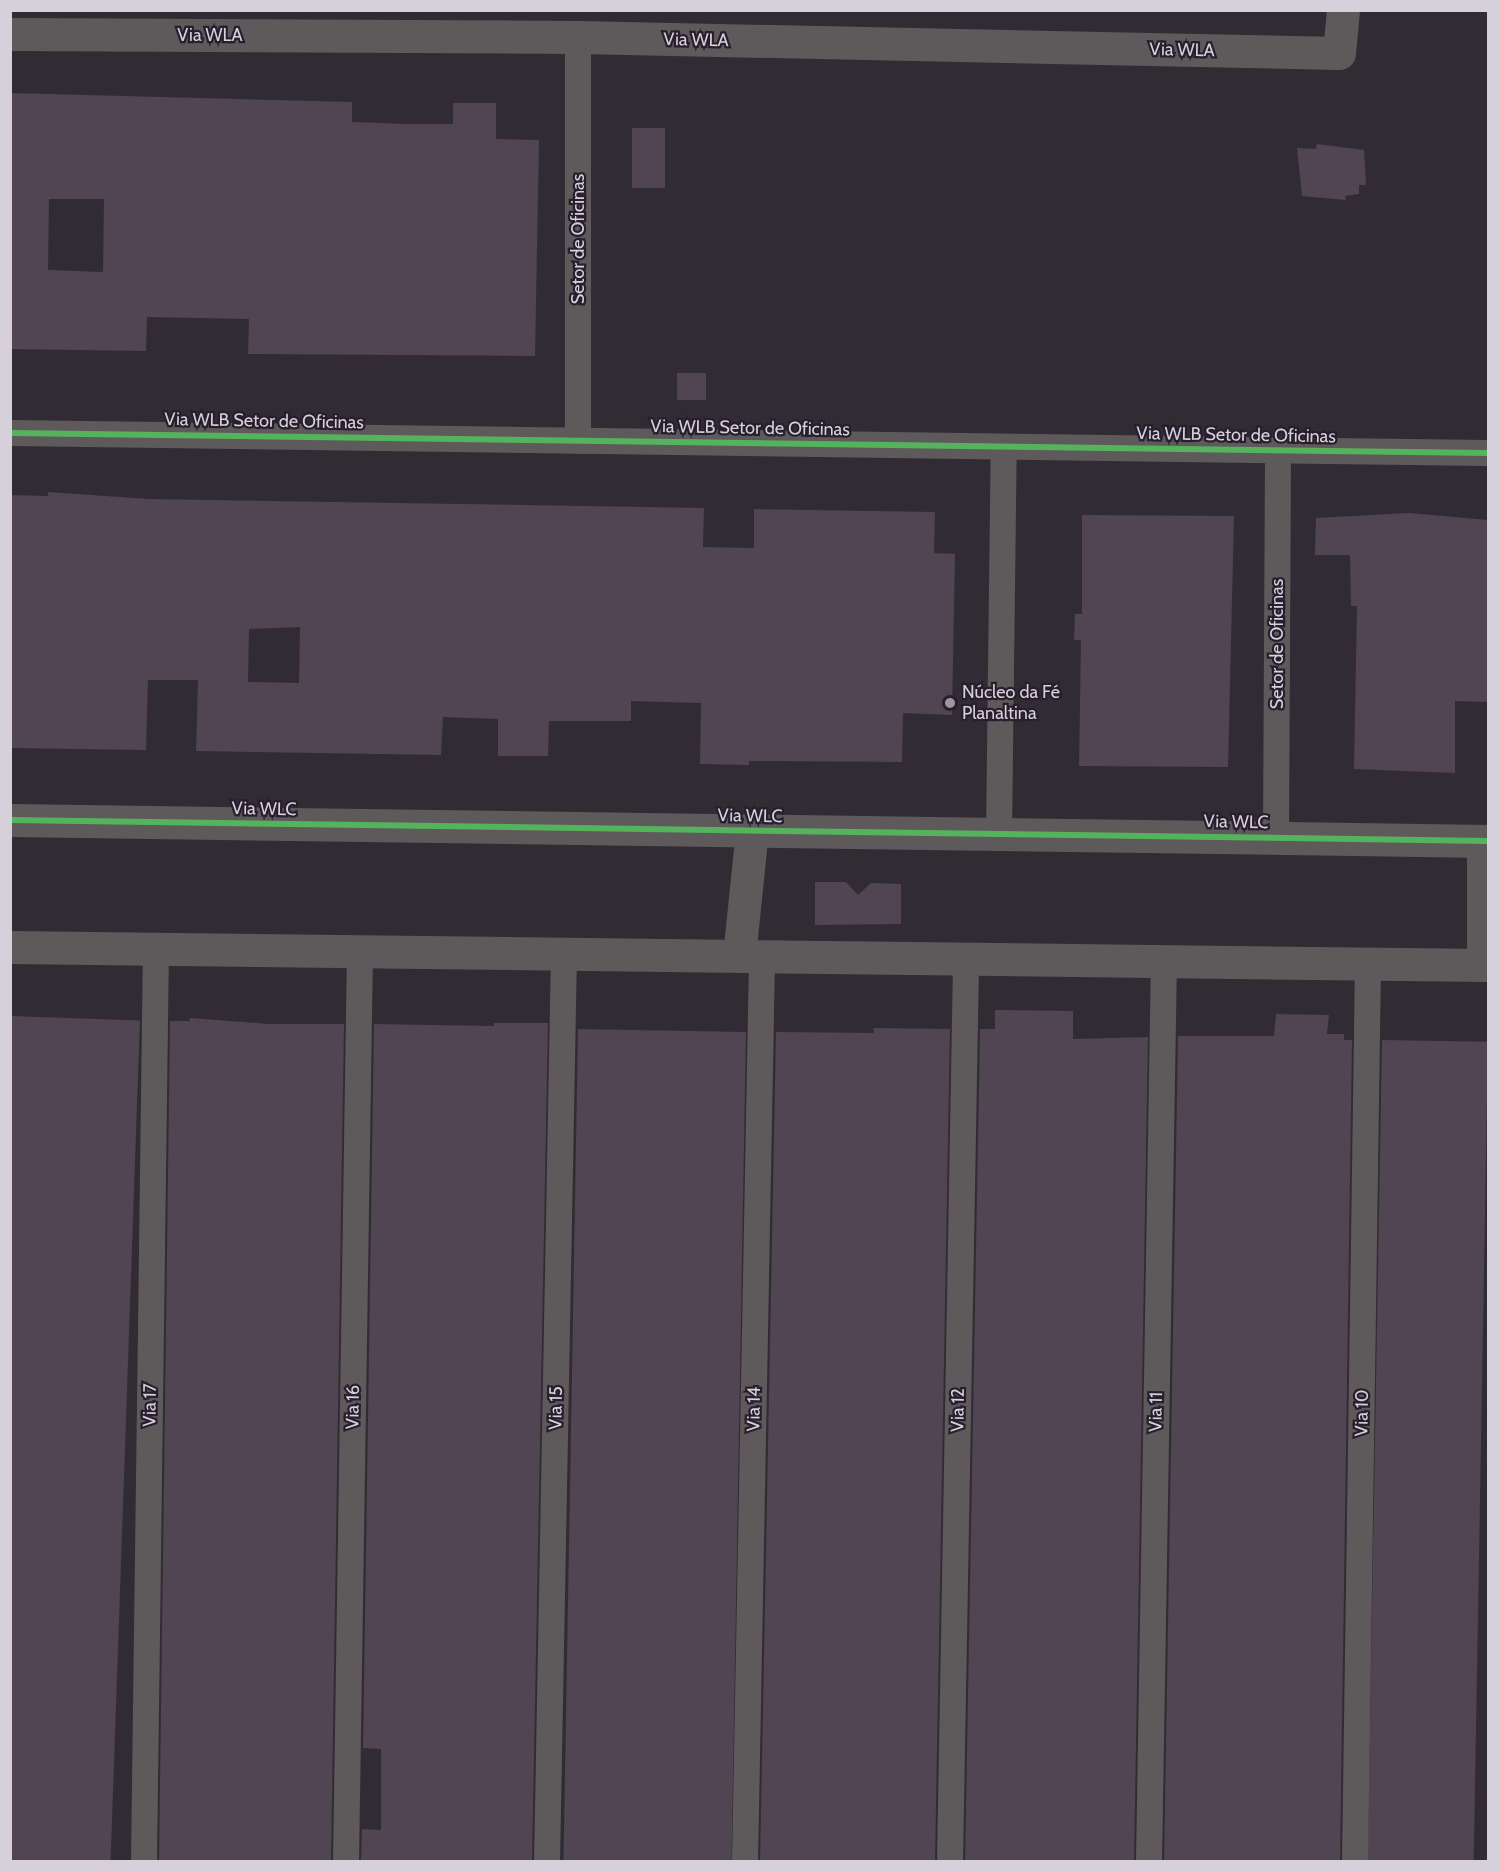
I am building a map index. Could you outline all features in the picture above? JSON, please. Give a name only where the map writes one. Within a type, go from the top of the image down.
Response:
[{"type":"street","name":"Via WLA","points":[[10,34],[578,38],[1339,53],[1343,10]]},
{"type":"street","name":"Setor de Oficinas","points":[[578,38],[578,441]]},
{"type":"street","name":"Via WLB Setor de Oficinas","points":[[10,433],[1488,453]]},
{"type":"street","points":[[999,834],[1004,447]]},
{"type":"street","name":"Setor de Oficinas","points":[[1276,838],[1278,450]]},
{"type":"street","name":"Via WLC","points":[[10,820],[1486,841]]},
{"type":"street","points":[[751,956],[752,831]]},
{"type":"street","points":[[10,947],[1486,965],[1486,841]]},
{"type":"street","name":"Via 17","points":[[144,1862],[156,949]]},
{"type":"street","name":"Via 16","points":[[346,1862],[360,952]]},
{"type":"street","name":"Via 15","points":[[547,1862],[564,954]]},
{"type":"street","name":"Via 14","points":[[745,1862],[751,956]]},
{"type":"street","name":"Via 12","points":[[950,1862],[966,959]]},
{"type":"street","name":"Via 11","points":[[1149,1862],[1164,962]]},
{"type":"street","name":"Via 10","points":[[1355,1862],[1368,964]]},
{"type":"building","points":[[10,93],[352,102],[352,122],[406,124],[453,124],[453,103],[496,103],[496,139],[539,140],[535,356],[248,354],[249,319],[147,317],[146,351],[10,349]],"holes":[[[49,199],[104,199],[103,272],[48,270]]]},
{"type":"building","points":[[632,128],[665,128],[665,188],[632,188]]},
{"type":"building","points":[[1317,144],[1364,150],[1366,185],[1359,185],[1359,194],[1345,196],[1346,200],[1302,196],[1297,148],[1316,149]]},
{"type":"building","points":[[677,373],[706,373],[706,400],[677,400]]},
{"type":"building","points":[[48,492],[149,499],[704,508],[703,547],[754,548],[754,509],[935,512],[934,553],[955,554],[952,715],[903,713],[902,762],[749,761],[749,765],[700,764],[701,703],[631,701],[631,721],[549,721],[548,756],[498,756],[498,719],[443,717],[441,755],[196,751],[198,680],[148,680],[146,750],[10,748],[10,495],[48,496]],"holes":[[[300,627],[299,683],[248,682],[249,629]]]},
{"type":"building","points":[[1409,513],[1488,520],[1488,702],[1455,701],[1455,773],[1354,769],[1357,606],[1351,606],[1350,555],[1315,555],[1316,518]]},
{"type":"building","points":[[1082,515],[1234,516],[1228,767],[1079,766],[1081,640],[1074,640],[1075,614],[1082,614]]},
{"type":"building","points":[[815,882],[846,882],[858,895],[871,883],[901,884],[901,924],[815,925]]},
{"type":"building","points":[[995,1010],[1073,1011],[1073,1039],[1148,1037],[1134,1862],[965,1862],[980,1029],[995,1029]]},
{"type":"building","points":[[1276,1014],[1329,1015],[1327,1034],[1344,1034],[1344,1040],[1352,1040],[1340,1862],[1164,1862],[1178,1036],[1274,1036]]},
{"type":"building","points":[[10,1016],[140,1021],[111,1862],[10,1862]]},
{"type":"building","points":[[190,1018],[269,1024],[344,1024],[331,1862],[159,1862],[170,1021],[190,1021]]},
{"type":"building","points":[[494,1023],[548,1023],[532,1862],[361,1862],[362,1829],[381,1830],[381,1749],[363,1748],[374,1024],[494,1026]]},
{"type":"building","points":[[873,1028],[950,1029],[935,1862],[760,1862],[776,1032],[874,1033]]},
{"type":"building","points":[[578,1029],[746,1032],[731,1862],[563,1862]]},
{"type":"building","points":[[1382,1040],[1488,1042],[1474,1862],[1368,1862]]},
{"type":"cycle path","points":[[10,433],[1488,453]]},
{"type":"cycle path","points":[[10,820],[1488,841]]},
{"type":"place","name":"Núcleo da Fé Planaltina","points":[[950,703]]}]
